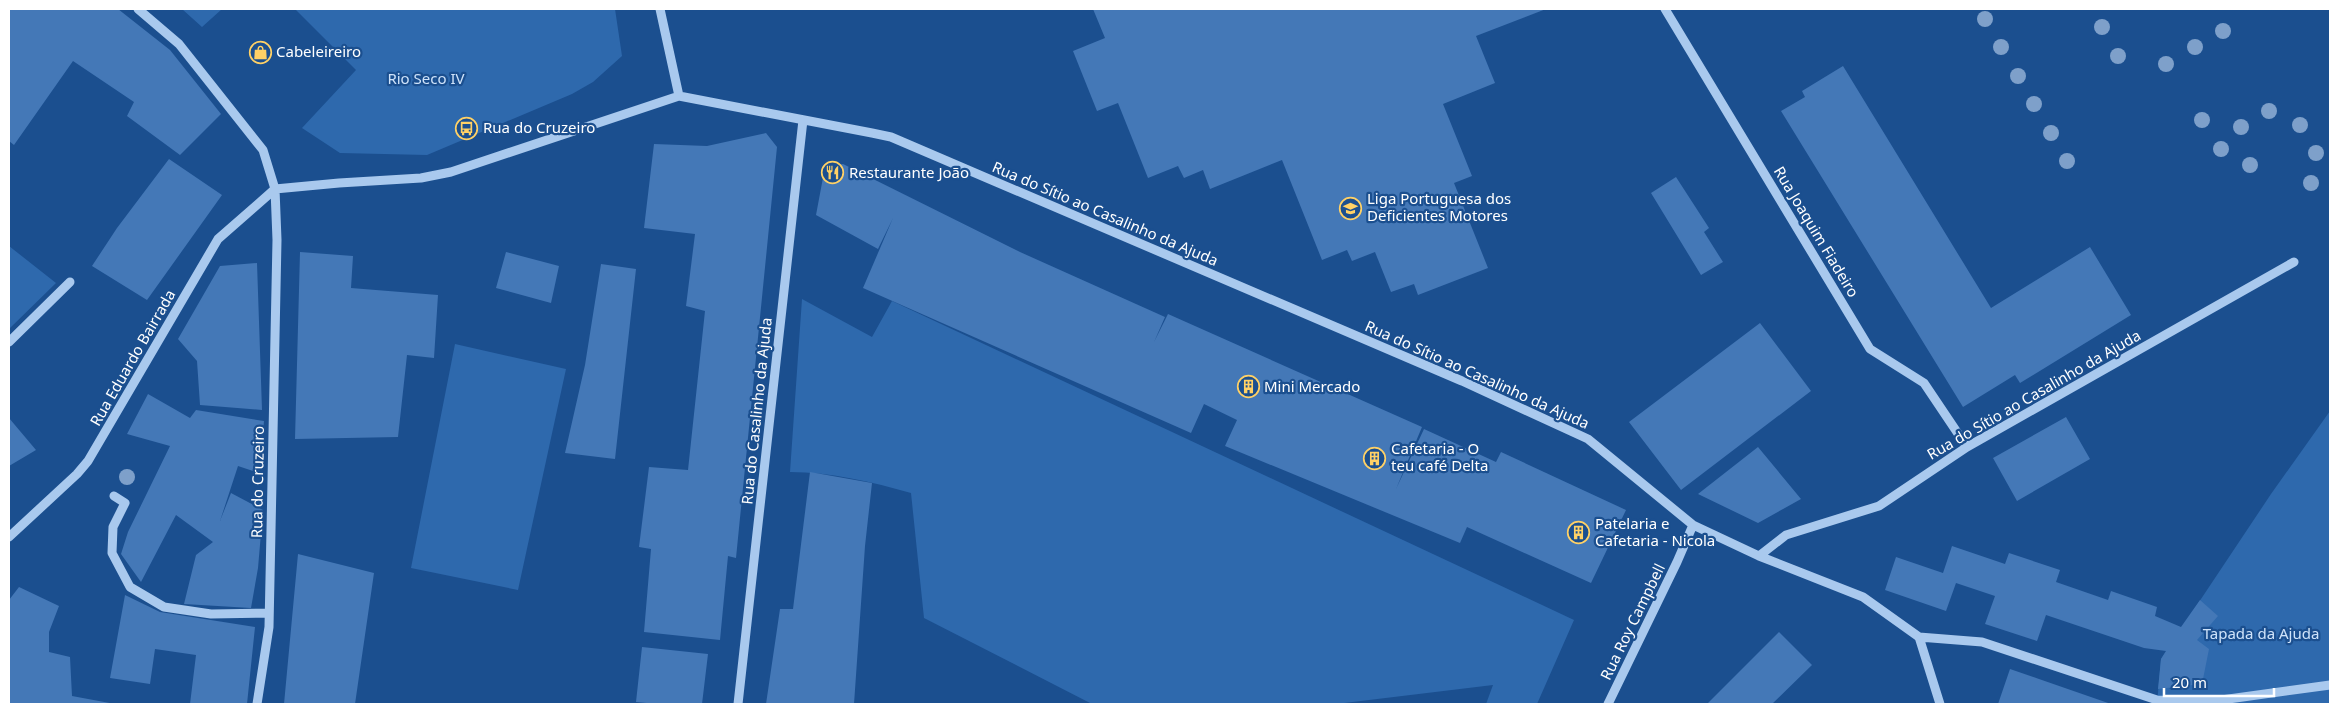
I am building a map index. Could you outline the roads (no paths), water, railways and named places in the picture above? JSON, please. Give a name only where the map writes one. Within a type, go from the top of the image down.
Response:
[{"type":"street","name":"Rua do Cruzeiro","points":[[138,9],[179,44],[263,150],[275,189],[277,240],[269,627],[257,704]]},
{"type":"street","points":[[660,9],[679,96]]},
{"type":"street","name":"Rua Joaquim Fiadeiro","points":[[1665,9],[1870,349],[1924,383],[1966,447]]},
{"type":"street","name":"Rua do Sítio ao Casalinho da Ajuda","points":[[275,189],[421,178],[451,172],[679,96],[890,137],[1462,381],[1588,439],[1693,525],[1758,556],[1863,597],[1919,637]]},
{"type":"street","name":"Rua do Casalinho da Ajuda","points":[[738,704],[803,120]]},
{"type":"street","name":"Rua Eduardo Bairrada","points":[[9,537],[77,474],[88,461],[218,239],[275,189]]},
{"type":"street","name":"Rua do Sítio ao Casalinho da Ajuda","points":[[1758,556],[1786,535],[1879,506],[1966,447],[2294,262]]},
{"type":"street","points":[[9,342],[70,282]]},
{"type":"street","points":[[114,496],[125,503],[113,527],[112,553],[130,587],[164,607],[211,614],[269,613]]},
{"type":"street","name":"Rua Roy Campbell","points":[[1608,704],[1693,525]]},
{"type":"street","points":[[1940,704],[1919,637],[1982,642],[2157,700],[2214,701],[2330,685]]},
{"type":"street","points":[[2239,698],[2252,704]]},
{"type":"place","name":"Cabeleireiro","points":[[260,52]]},
{"type":"place","name":"Rua do Cruzeiro","points":[[467,128]]},
{"type":"place","name":"Restaurante João","points":[[833,173]]},
{"type":"place","name":"Liga Portuguesa dos Deficientes Motores","points":[[1351,208]]},
{"type":"place","name":"Mini Mercado","points":[[1248,387]]},
{"type":"place","name":"Cafetaria - O teu café Delta","points":[[1375,458]]},
{"type":"place","name":"Patelaria e Cafetaria - Nicola","points":[[1579,533]]},
{"type":"park label","name":"Rio Seco IV","points":[[426,79]]},
{"type":"park label","name":"Tapada da Ajuda","points":[[2261,634]]}]
